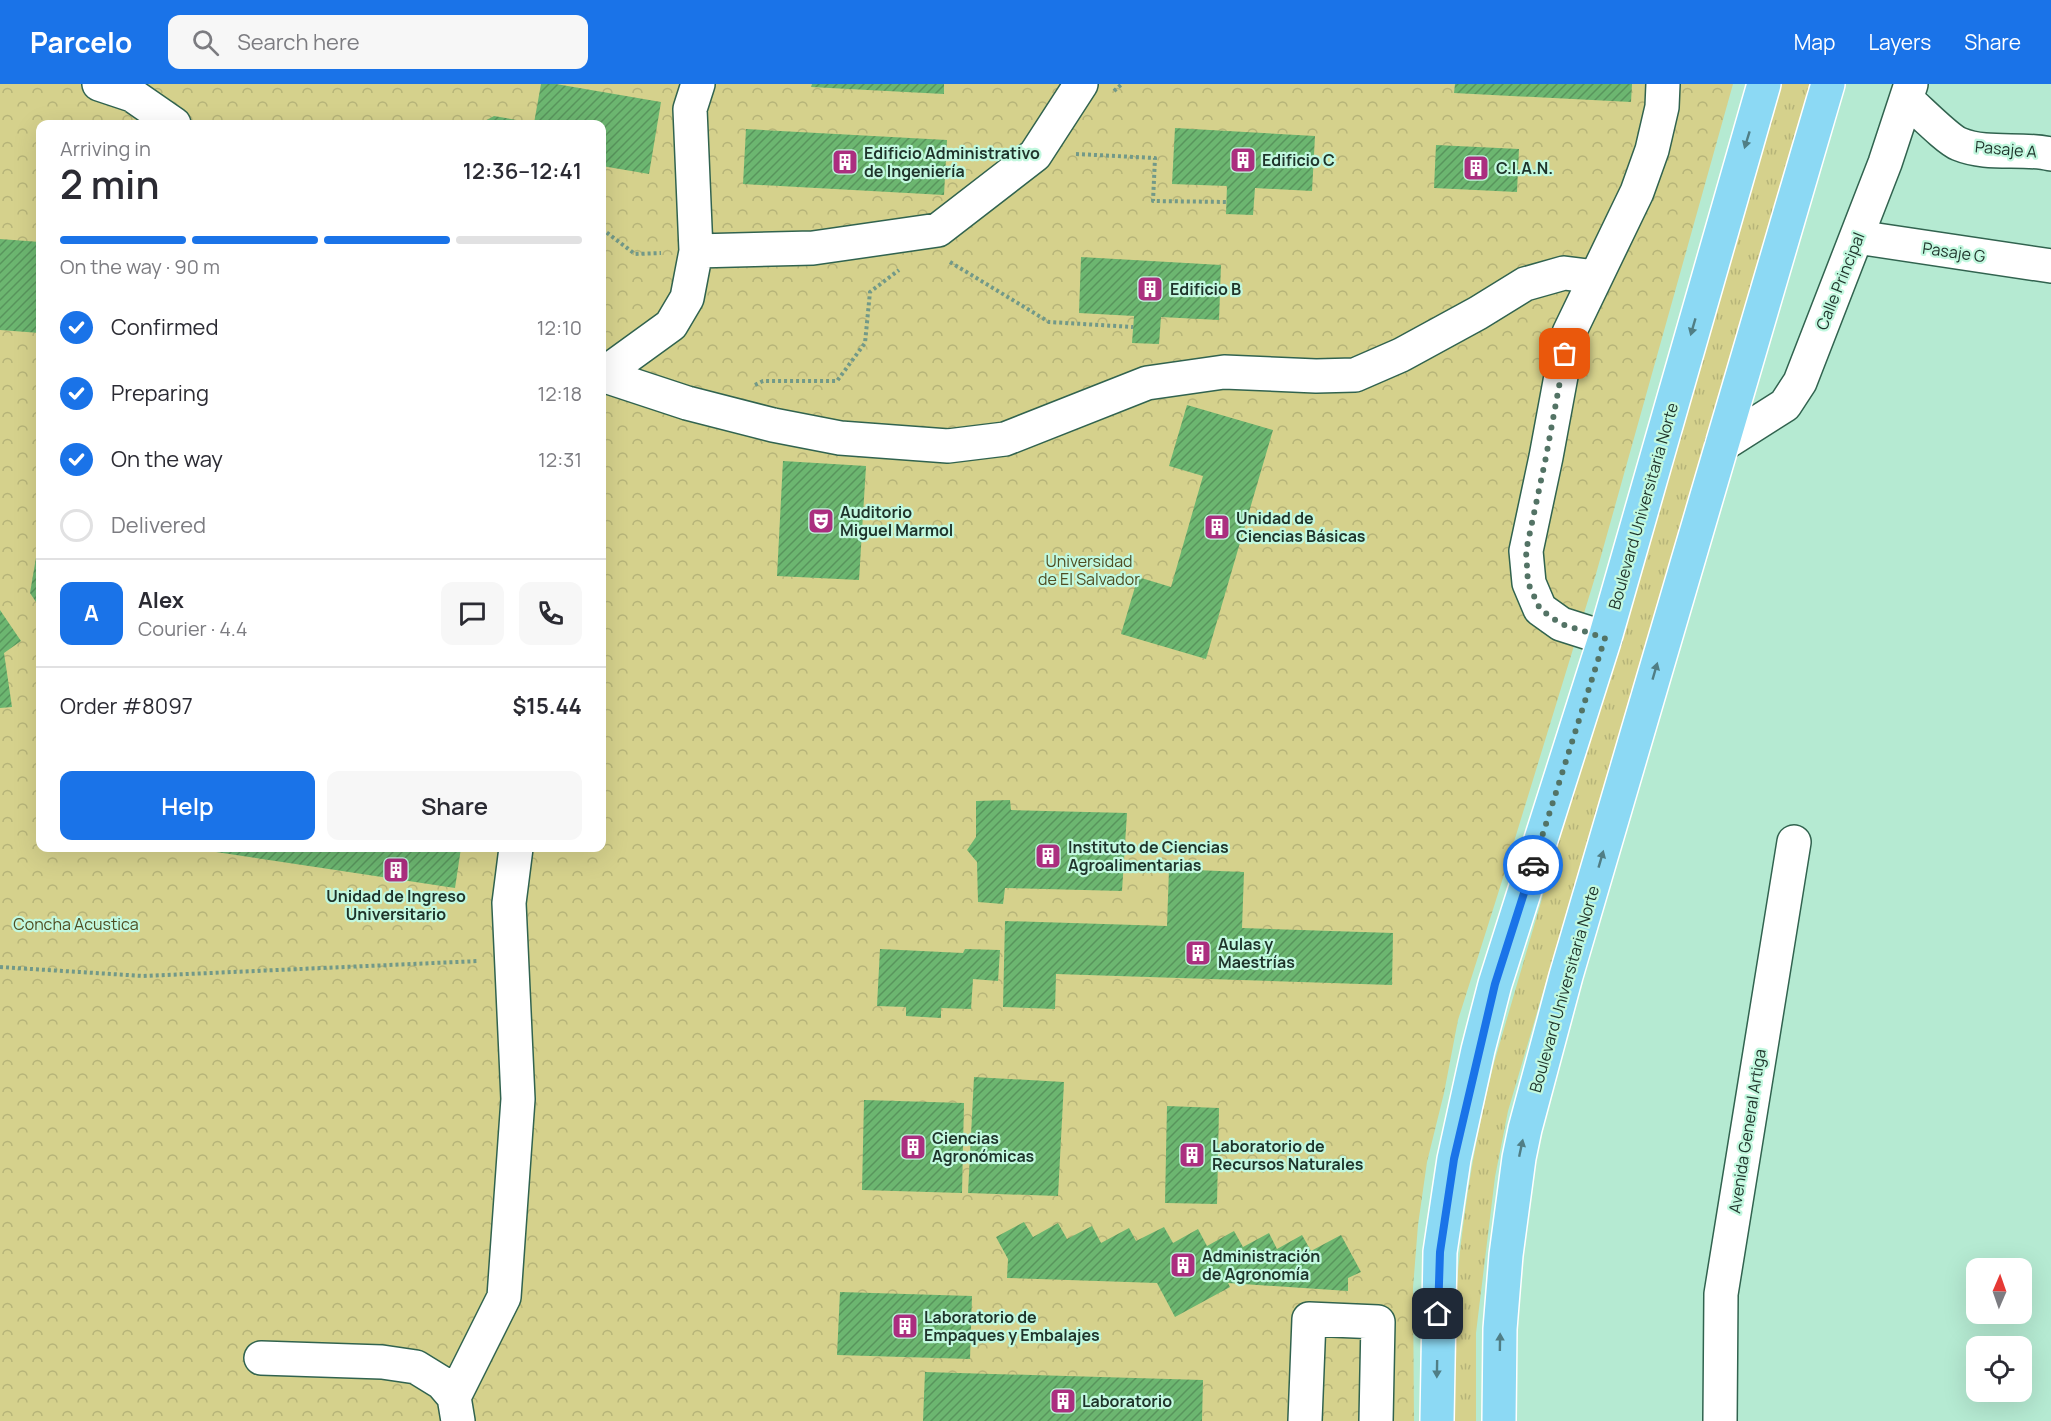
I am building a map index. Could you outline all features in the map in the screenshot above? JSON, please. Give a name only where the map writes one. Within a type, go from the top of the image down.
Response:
[{"type":"main road","name":"Boulevard Universitaria Norte","points":[[1437,1421],[1440,1252],[1454,1159],[1467,1098],[1495,984],[1605,638],[1764,84]]},
{"type":"main road","name":"Boulevard Universitaria Norte","points":[[1499,1421],[1500,1329],[1506,1255],[1523,1138],[1566,976],[1828,84]]},
{"type":"street","points":[[99,84],[132,95],[168,120]]},
{"type":"street","points":[[606,372],[671,325],[687,298],[696,251],[690,109],[698,84]]},
{"type":"street","points":[[696,251],[813,248],[938,230],[1035,155],[1081,84]]},
{"type":"street","points":[[1605,638],[1561,624],[1540,609],[1528,583],[1526,551],[1569,333],[1637,192],[1652,150],[1662,107],[1663,84]]},
{"type":"street","name":"Calle Principal","points":[[1722,445],[1785,405],[1800,381],[1886,163],[1909,91]]},
{"type":"street","name":"Pasaje A","points":[[1909,91],[1957,143],[1979,149],[2034,150],[2051,154]]},
{"type":"street","name":"Pasaje G","points":[[1857,237],[2051,266]]},
{"type":"street","points":[[606,376],[687,404],[773,425],[840,438],[948,446],[1005,439],[1147,382],[1224,372],[1355,375],[1401,355],[1478,313],[1525,284],[1564,273],[1596,277]]},
{"type":"street","name":"Avenida General Artiga","points":[[1720,1421],[1720,1294],[1794,842]]},
{"type":"street","points":[[456,1409],[504,1297],[518,1099],[509,903],[515,852]]},
{"type":"street","points":[[1305,1421],[1309,1319],[1378,1322],[1376,1421]]},
{"type":"street","points":[[261,1358],[382,1362],[416,1367],[442,1383],[456,1409]]},
{"type":"path","points":[[1074,154],[1155,158],[1152,201],[1227,202]]},
{"type":"path","points":[[606,232],[635,254],[696,251]]},
{"type":"path","points":[[947,260],[1049,322],[1134,327]]},
{"type":"path","points":[[0,967],[143,976],[452,963],[512,958]]},
{"type":"green space","name":"Universidad de El Salvador","points":[[0,84],[1733,84],[1596,574],[1458,1020],[1444,1093],[1427,1162],[1418,1225],[1413,1288],[1414,1421],[0,1421]]},
{"type":"green space","points":[[1780,84],[1810,84],[1508,1111],[1495,1177],[1476,1333],[1476,1421],[1451,1421],[1454,1331],[1461,1241],[1475,1152],[1494,1063]]},
{"type":"building","points":[[541,84],[556,84],[661,102],[649,174],[606,167],[606,120],[535,120]]},
{"type":"building","points":[[812,84],[944,84],[944,94],[811,87]]},
{"type":"building","points":[[1455,84],[1632,84],[1631,102],[1454,93]]},
{"type":"building","points":[[494,116],[517,120],[486,120]]},
{"type":"building","name":"Edificio C","points":[[1175,128],[1315,136],[1312,191],[1255,188],[1253,215],[1226,214],[1227,186],[1172,184]]},
{"type":"building","name":"Edificio Administrativo de Ingeniería","points":[[746,129],[947,140],[944,195],[743,184]]},
{"type":"building","name":"C.I.A.N.","points":[[1436,145],[1519,149],[1517,192],[1434,188]]},
{"type":"building","points":[[0,239],[36,242],[36,333],[0,330]]},
{"type":"building","name":"Edificio B","points":[[1081,257],[1221,265],[1219,320],[1161,317],[1159,344],[1132,343],[1134,316],[1079,313]]},
{"type":"building","name":"Unidad de Ciencias Básicas","points":[[1187,405],[1273,430],[1206,659],[1121,634],[1138,577],[1171,587],[1203,476],[1169,466]]},
{"type":"building","name":"Auditorio Miguel Marmol","points":[[783,461],[866,466],[859,580],[777,576]]},
{"type":"building","points":[[36,558],[36,602],[30,593]]},
{"type":"building","points":[[0,610],[21,641],[4,653],[12,707],[0,708]]},
{"type":"building","name":"Instituto de Ciencias Agroalimentarias","points":[[1010,800],[1011,810],[1127,813],[1122,891],[1005,888],[1003,904],[978,902],[977,862],[967,850],[976,837],[976,801]]},
{"type":"building","name":"Unidad de Ingreso Universitario","points":[[216,852],[460,852],[455,888]]},
{"type":"building","name":"Aulas y Maestrías","points":[[1169,869],[1244,872],[1242,928],[1393,933],[1392,985],[1056,974],[1055,1009],[1003,1007],[1005,921],[1167,926]]},
{"type":"building","points":[[880,949],[963,953],[965,949],[1000,950],[998,981],[973,979],[971,1009],[941,1008],[941,1018],[906,1016],[906,1007],[877,1006]]},
{"type":"building","points":[[974,1077],[1064,1082],[1058,1196],[968,1193]]},
{"type":"building","name":"Ciencias Agronómicas","points":[[864,1100],[964,1103],[962,1193],[862,1190]]},
{"type":"building","name":"Laboratorio de Recursos Naturales","points":[[1167,1106],[1219,1108],[1217,1204],[1165,1203]]},
{"type":"building","name":"Administración de Agronomía","points":[[1024,1222],[1033,1237],[1058,1223],[1067,1239],[1092,1226],[1101,1243],[1129,1228],[1136,1241],[1164,1227],[1173,1243],[1198,1229],[1207,1246],[1234,1231],[1243,1247],[1269,1233],[1277,1249],[1302,1235],[1311,1251],[1341,1235],[1361,1272],[1348,1278],[1348,1291],[1228,1283],[1230,1287],[1175,1317],[1157,1283],[1007,1278],[1008,1259],[996,1237]]},
{"type":"building","name":"Laboratorio de Empaques y Embalajes","points":[[840,1292],[972,1296],[970,1359],[837,1355]]},
{"type":"building","name":"Laboratorio","points":[[925,1372],[1203,1380],[1202,1421],[923,1421]]},
{"type":"way so far","points":[[1533,865],[1605,638],[1561,624],[1551,617],[1540,609],[1528,583],[1526,551],[1565,354]]},
{"type":"place","name":"Edificio C","points":[[1243,160]]},
{"type":"place","name":"Edificio Administrativo de Ingeniería","points":[[845,162]]},
{"type":"place","name":"C.I.A.N.","points":[[1476,168]]},
{"type":"place","name":"Edificio B","points":[[1150,289]]},
{"type":"place","name":"Auditorio Miguel Marmol","points":[[821,521]]},
{"type":"place","name":"Unidad de Ciencias Básicas","points":[[1217,527]]},
{"type":"place","name":"Instituto de Ciencias Agroalimentarias","points":[[1048,856]]},
{"type":"place","name":"Unidad de Ingreso Universitario","points":[[396,870]]},
{"type":"place","name":"Aulas y Maestrías","points":[[1198,953]]},
{"type":"place","name":"Ciencias Agronómicas","points":[[913,1147]]},
{"type":"place","name":"Laboratorio de Recursos Naturales","points":[[1192,1155]]},
{"type":"place","name":"Administración de Agronomía","points":[[1183,1265]]},
{"type":"place","name":"Laboratorio de Empaques y Embalajes","points":[[905,1326]]},
{"type":"place","name":"Laboratorio","points":[[1063,1401]]},
{"type":"route","points":[[1438,1314],[1440,1252],[1454,1159],[1495,984],[1533,865]]},
{"type":"park label","name":"Concha Acustica","points":[[76,924]]}]
